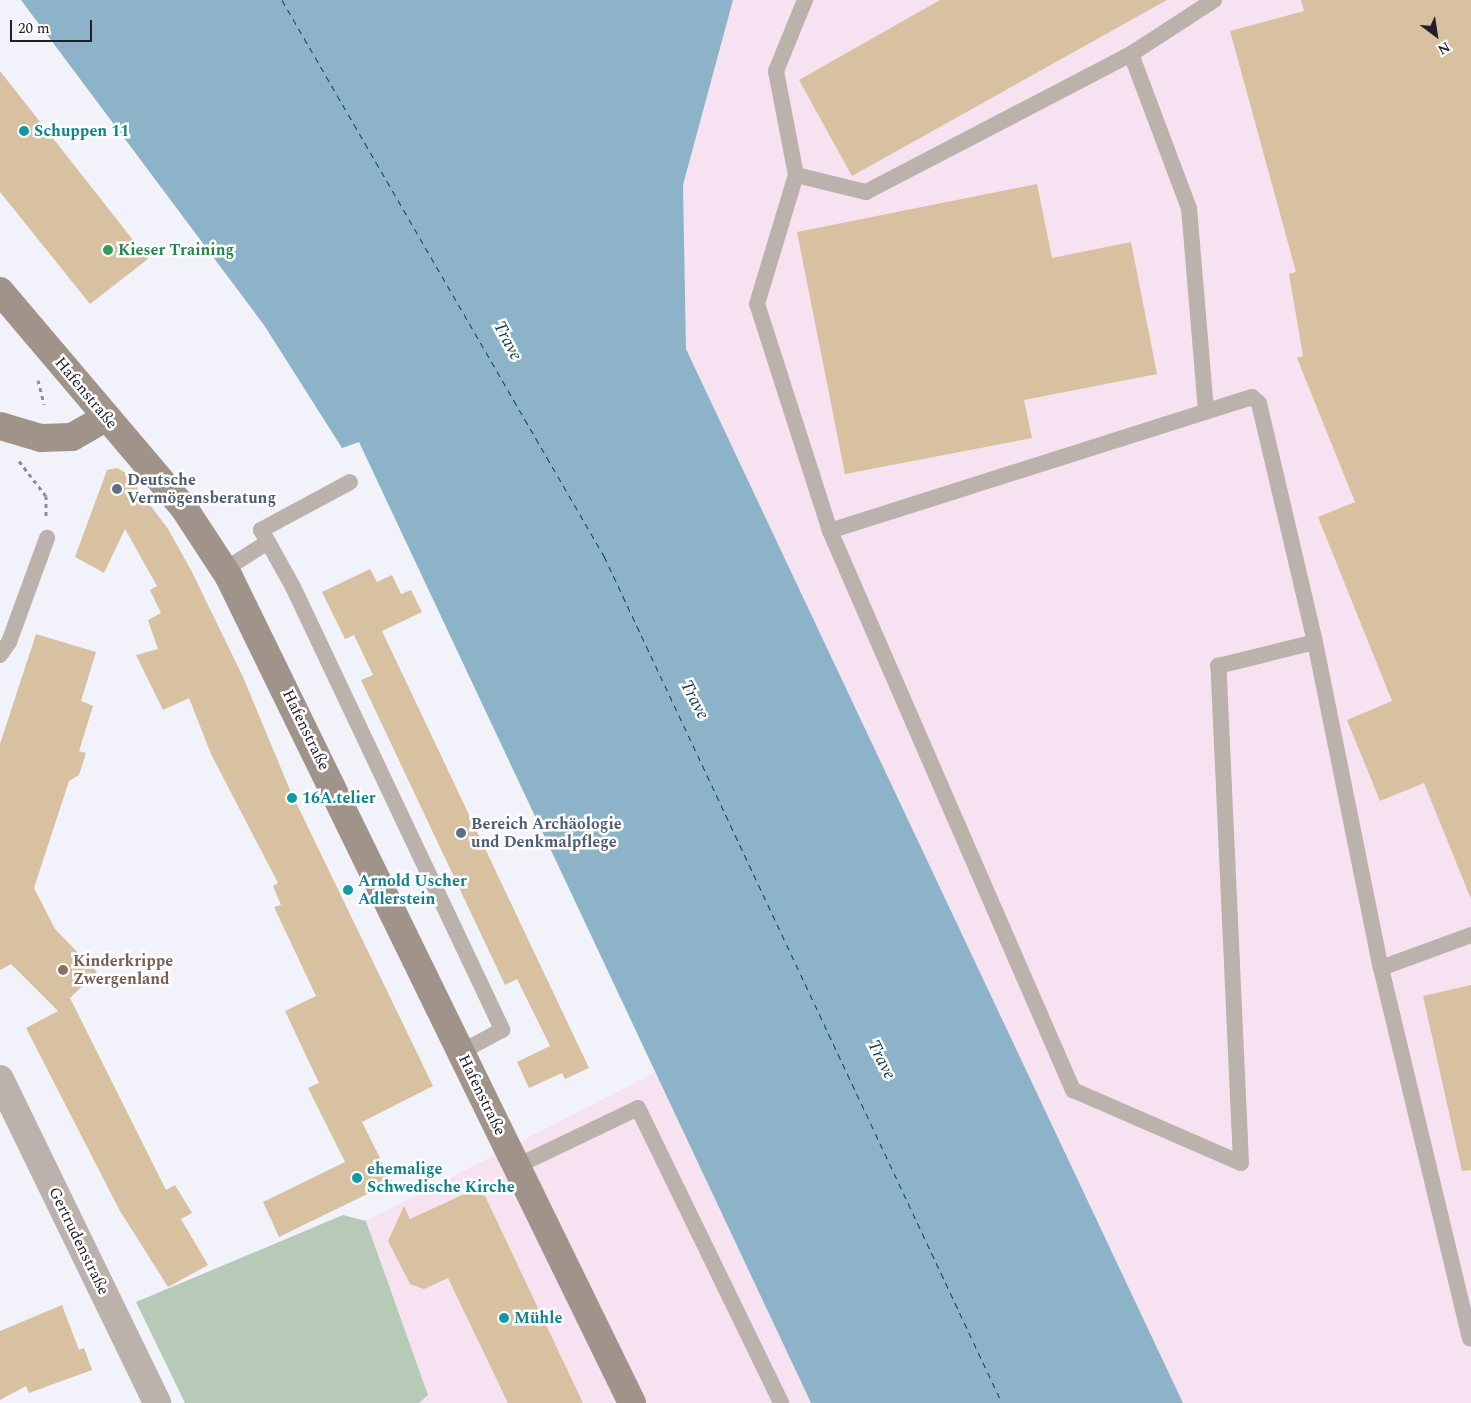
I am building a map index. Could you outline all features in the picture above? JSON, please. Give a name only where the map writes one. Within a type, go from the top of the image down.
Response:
[{"type":"main road","name":"Hafenstraße","points":[[0,291],[184,508],[224,570],[632,1403]]},
{"type":"main road","points":[[0,426],[40,438],[72,437],[107,417]]},
{"type":"street","name":"Gertrudenstraße","points":[[1,1082],[157,1403]]},
{"type":"lane","points":[[805,0],[776,70],[796,175],[757,304],[830,532],[1073,1090],[1241,1163],[1218,666],[1315,642]]},
{"type":"lane","points":[[796,175],[866,192],[1131,54],[1214,0]]},
{"type":"lane","points":[[1131,54],[1189,208],[1206,410]]},
{"type":"lane","points":[[830,532],[1206,410],[1252,397],[1259,403],[1315,642],[1380,968],[1470,1338]]},
{"type":"lane","points":[[350,482],[261,530],[293,587],[502,1030],[461,1052]]},
{"type":"lane","points":[[0,655],[9,642],[47,538]]},
{"type":"lane","points":[[224,570],[268,542]]},
{"type":"lane","points":[[1380,968],[1471,934]]},
{"type":"lane","points":[[517,1166],[638,1108],[781,1403]]},
{"type":"path","points":[[17,459],[46,496],[47,538]]},
{"type":"shaded area","points":[[733,0],[1471,0],[1471,1403],[1183,1403],[686,349],[683,185]]},
{"type":"shaded area","points":[[656,1072],[811,1403],[419,1403],[428,1395],[366,1221]]},
{"type":"green space","points":[[343,1215],[366,1221],[428,1395],[419,1403],[185,1403],[136,1302]]},
{"type":"water","name":"Trave","points":[[21,0],[733,0],[683,185],[686,349],[1183,1403],[811,1403],[359,442],[342,448],[264,325]]},
{"type":"building","points":[[940,0],[1167,0],[852,176],[799,80]]},
{"type":"building","points":[[1301,0],[1471,0],[1471,899],[1424,783],[1380,801],[1347,720],[1392,701],[1318,517],[1355,502],[1297,358],[1303,356],[1289,274],[1296,272],[1230,31],[1304,11]]},
{"type":"building","name":"Schuppen 11","points":[[0,71],[148,259],[90,304],[0,192]]},
{"type":"building","points":[[1037,184],[1052,258],[1131,242],[1157,374],[1024,400],[1032,438],[845,474],[797,232]]},
{"type":"building","points":[[117,468],[126,473],[168,529],[191,570],[243,677],[290,790],[433,1086],[362,1122],[392,1182],[279,1237],[263,1202],[345,1162],[308,1088],[319,1083],[285,1011],[316,996],[274,907],[281,905],[273,886],[278,883],[211,754],[189,698],[163,710],[136,655],[158,649],[148,620],[161,613],[150,590],[157,586],[125,529],[104,573],[75,557],[107,470]]},
{"type":"building","points":[[370,569],[377,582],[392,575],[401,594],[411,590],[422,612],[382,631],[589,1068],[565,1079],[562,1073],[529,1088],[517,1062],[550,1046],[517,979],[505,985],[361,680],[373,675],[354,635],[345,639],[322,592]]},
{"type":"building","points":[[36,634],[96,652],[81,701],[93,706],[79,751],[86,753],[79,775],[69,781],[34,888],[55,929],[97,972],[70,998],[166,1190],[175,1185],[192,1213],[181,1219],[208,1265],[168,1287],[120,1211],[26,1028],[58,1011],[11,964],[0,970],[0,744]]},
{"type":"building","points":[[1471,985],[1471,1170],[1462,1171],[1423,996]]},
{"type":"building","points":[[471,1191],[485,1196],[583,1403],[508,1403],[448,1278],[424,1289],[410,1284],[388,1241],[404,1206],[410,1219]]},
{"type":"building","points":[[62,1305],[79,1350],[84,1348],[92,1370],[29,1393],[26,1386],[0,1400],[0,1331]]},
{"type":"ferry route","points":[[282,0],[604,556],[1002,1403]]},
{"type":"place","name":"Schuppen 11","points":[[24,131]]},
{"type":"place","name":"Kieser Training","points":[[108,250]]},
{"type":"place","name":"Deutsche Vermögensberatung","points":[[117,489]]},
{"type":"place","name":"16A.telier","points":[[292,798]]},
{"type":"place","name":"Bereich Archäologie und Denkmalpflege","points":[[461,833]]},
{"type":"place","name":"Arnold Uscher Adlerstein","points":[[348,890]]},
{"type":"place","name":"Kinderkrippe Zwergenland","points":[[63,970]]},
{"type":"place","name":"ehemalige Schwedische Kirche","points":[[357,1178]]},
{"type":"place","name":"Mühle","points":[[504,1318]]}]
